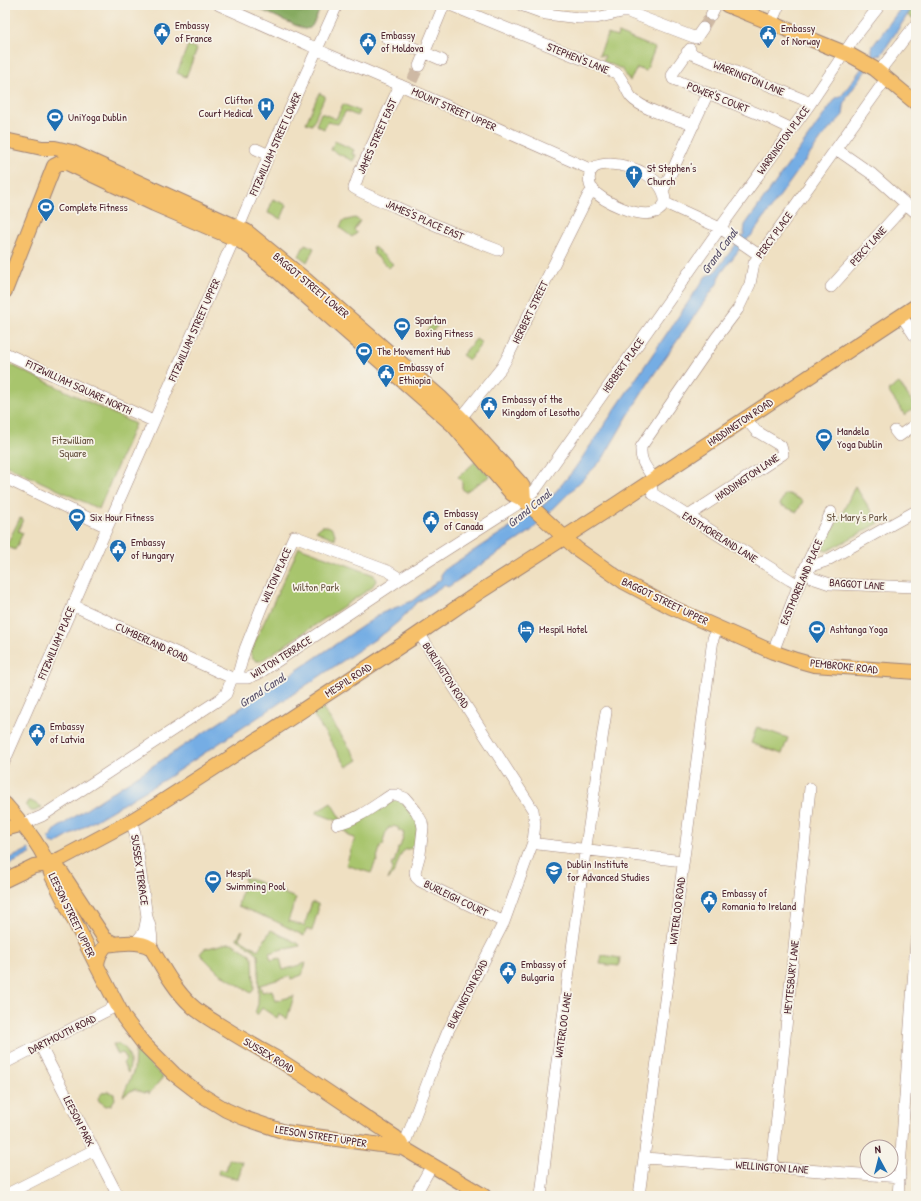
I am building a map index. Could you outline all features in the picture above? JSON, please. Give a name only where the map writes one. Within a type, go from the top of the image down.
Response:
[{"type":"main road","points":[[727,5],[859,60],[880,74],[916,103]]},
{"type":"main road","name":"BAGGOT STREET LOWER","points":[[5,140],[42,148],[66,150],[78,154],[236,233]]},
{"type":"main road","points":[[5,290],[54,166],[52,160],[42,148]]},
{"type":"main road","name":"BAGGOT STREET LOWER","points":[[54,166],[67,163],[154,204],[236,233],[252,236],[305,287],[457,422],[512,494],[528,503],[565,538]]},
{"type":"main road","name":"HADDINGTON ROAD","points":[[565,538],[916,306]]},
{"type":"main road","name":"BAGGOT STREET UPPER","points":[[565,538],[577,549],[624,582],[671,607],[773,652]]},
{"type":"main road","name":"MESPIL ROAD","points":[[131,821],[226,761],[481,591],[565,538]]},
{"type":"main road","name":"PEMBROKE ROAD","points":[[773,652],[814,665],[916,672]]},
{"type":"main road","points":[[5,804],[28,830],[46,859]]},
{"type":"main road","name":"SUSSEX TERRACE","points":[[5,880],[46,859],[62,858],[131,821]]},
{"type":"main road","points":[[5,829],[28,830]]},
{"type":"main road","name":"LEESON STREET UPPER","points":[[46,859],[61,872],[105,939],[114,944]]},
{"type":"main road","name":"LEESON STREET UPPER","points":[[46,859],[52,876],[124,1018],[143,1043],[174,1074],[200,1094],[226,1110],[264,1126],[285,1132],[403,1148],[484,1196]]},
{"type":"main road","points":[[114,944],[136,942],[145,944],[151,948]]},
{"type":"main road","name":"LEESON STREET UPPER","points":[[97,966],[97,960],[106,945],[114,944]]},
{"type":"main road","name":"SUSSEX ROAD","points":[[151,948],[167,975],[182,995],[203,1015],[288,1066],[350,1106],[395,1137],[403,1148]]},
{"type":"main road","points":[[370,1144],[375,1124]]},
{"type":"street","name":"MOUNT STREET UPPER","points":[[219,5],[309,44],[327,54],[407,85],[592,170]]},
{"type":"street","name":"FITZWILLIAM STREET LOWER","points":[[236,233],[269,155],[337,5]]},
{"type":"street","points":[[419,66],[444,5]]},
{"type":"street","name":"STEPHEN'S LANE","points":[[450,5],[616,73],[620,77],[631,97],[640,105],[694,125]]},
{"type":"street","points":[[522,5],[546,14],[579,18],[596,18],[624,10],[696,38],[703,28]]},
{"type":"street","points":[[771,23],[779,5]]},
{"type":"street","name":"WARRINGTON PLACE","points":[[720,228],[810,104],[855,37],[880,5]]},
{"type":"street","name":"PERCY PLACE","points":[[652,481],[640,456],[641,447],[716,338],[738,309],[750,284],[754,262],[836,149],[884,65],[916,24]]},
{"type":"street","points":[[386,39],[392,38],[442,60]]},
{"type":"street","name":"POWER'S COURT","points":[[689,51],[672,76],[673,79],[771,118],[792,129]]},
{"type":"street","name":"WARRINGTON LANE","points":[[689,51],[802,99],[810,104]]},
{"type":"street","name":"JAMES STREET EAST","points":[[354,188],[360,171],[407,85]]},
{"type":"street","points":[[663,191],[708,94]]},
{"type":"street","points":[[256,149],[269,155]]},
{"type":"street","points":[[836,149],[872,174],[916,213]]},
{"type":"street","points":[[602,164],[628,166],[653,179],[660,186],[663,191],[665,203],[657,212],[644,214],[629,211],[610,202],[593,189],[589,179],[592,170],[602,164]]},
{"type":"street","name":"JAMES'S PLACE EAST","points":[[354,188],[366,195],[464,238],[498,250]]},
{"type":"street","name":"HERBERT STREET","points":[[457,422],[502,366],[508,356],[588,196],[593,189]]},
{"type":"street","points":[[665,203],[720,228],[759,255]]},
{"type":"street","name":"PERCY LANE","points":[[831,287],[906,204]]},
{"type":"street","name":"HERBERT PLACE","points":[[528,503],[536,489],[720,228]]},
{"type":"street","name":"FITZWILLIAM STREET UPPER","points":[[108,526],[236,233]]},
{"type":"street","points":[[901,315],[916,338]]},
{"type":"street","name":"FITZWILLIAM SQUARE NORTH","points":[[5,353],[154,421]]},
{"type":"street","name":"HADDINGTON LANE","points":[[688,516],[783,454],[781,446],[756,431],[746,419]]},
{"type":"street","points":[[895,431],[899,436],[916,424]]},
{"type":"street","points":[[5,478],[108,526]]},
{"type":"street","name":"EASTMORELAND LANE","points":[[652,481],[653,494],[794,583]]},
{"type":"street","name":"WILTON TERRACE","points":[[235,678],[248,678],[258,674],[399,580],[528,503]]},
{"type":"street","points":[[805,568],[826,561],[916,511]]},
{"type":"street","name":"EASTMORELAND PLACE","points":[[773,652],[794,583],[805,568],[831,512]]},
{"type":"street","name":"FITZWILLIAM PLACE","points":[[5,760],[108,526]]},
{"type":"street","name":"WILTON PLACE","points":[[235,678],[247,642],[264,600],[294,536],[388,572],[396,576],[399,580]]},
{"type":"street","name":"BAGGOT LANE","points":[[805,568],[812,578],[830,584],[916,587]]},
{"type":"street","name":"CUMBERLAND ROAD","points":[[73,604],[81,609],[235,678]]},
{"type":"street","name":"WATERLOO ROAD","points":[[639,1196],[713,639],[717,627]]},
{"type":"street","name":"BURLINGTON ROAD","points":[[403,1148],[448,1031],[504,922],[534,842],[535,824],[533,810],[419,633]]},
{"type":"street","points":[[28,830],[42,816],[220,700],[226,694],[235,678]]},
{"type":"street","name":"WATERLOO LANE","points":[[541,1196],[552,1099],[606,712]]},
{"type":"street","name":"HEYTESBURY LANE","points":[[772,1167],[810,788]]},
{"type":"street","name":"BURLEIGH COURT","points":[[342,823],[355,819],[391,795],[397,795],[405,798],[416,811],[422,822],[423,828],[420,854],[415,872],[416,877],[420,881],[504,922]]},
{"type":"street","name":"SUSSEX TERRACE","points":[[131,821],[135,833],[147,916],[151,926],[153,938],[151,948]]},
{"type":"street","points":[[534,842],[538,844],[683,861]]},
{"type":"street","name":"SUSSEX TERRACE","points":[[136,942],[144,932],[147,916]]},
{"type":"street","points":[[899,1195],[916,941]]},
{"type":"street","name":"DARTMOUTH ROAD","points":[[5,1063],[118,1006]]},
{"type":"street","name":"LEESON PARK","points":[[40,1045],[118,1196]]},
{"type":"street","points":[[5,1195],[94,1150]]},
{"type":"street","name":"WELLINGTON LANE","points":[[645,1158],[900,1177]]},
{"type":"street","points":[[418,1190],[432,1165]]},
{"type":"green space","points":[[250,5],[322,5],[312,26],[304,29]]},
{"type":"green space","points":[[250,5],[272,5],[294,11],[306,12],[315,9],[315,5],[322,5],[312,26],[304,29]]},
{"type":"green space","points":[[914,5],[916,5],[916,20],[907,15]]},
{"type":"green space","points":[[618,33],[655,48],[646,71],[637,68],[630,81],[622,69],[603,61],[605,56],[599,55],[608,34],[617,37]]},
{"type":"green space","points":[[188,45],[197,49],[186,77],[177,73]]},
{"type":"green space","points":[[319,93],[325,96],[312,125],[306,123]]},
{"type":"green space","points":[[343,104],[359,111],[357,116],[346,111],[338,124],[327,122],[324,129],[316,125],[321,113],[336,119]]},
{"type":"green space","points":[[335,141],[354,150],[352,154],[356,155],[353,161],[331,150]]},
{"type":"green space","points":[[273,199],[287,205],[281,219],[268,213]]},
{"type":"green space","points":[[355,218],[360,221],[354,230],[357,233],[352,237],[340,228],[343,221]]},
{"type":"green space","points":[[305,244],[314,248],[307,262],[299,256]]},
{"type":"green space","points":[[373,246],[393,264],[389,268],[373,253],[375,251],[372,248]]},
{"type":"green space","points":[[436,320],[440,323],[429,335],[425,332]]},
{"type":"green space","points":[[476,339],[482,343],[469,360],[462,355]]},
{"type":"green space","name":"Fitzwilliam Square","points":[[5,362],[135,424],[99,509],[5,465]]},
{"type":"green space","points":[[899,383],[916,407],[905,415],[888,391]]},
{"type":"green space","points":[[475,462],[490,476],[465,492],[462,488],[462,481],[458,477]]},
{"type":"green space","name":"St. Mary's Park","points":[[855,486],[879,523],[827,551],[823,550],[822,546],[842,514]]},
{"type":"green space","points":[[786,494],[803,501],[797,512],[780,505],[784,495]]},
{"type":"green space","points":[[20,518],[23,519],[18,531],[23,533],[15,550],[6,546]]},
{"type":"green space","points":[[322,526],[328,526],[334,531],[335,539],[316,531]]},
{"type":"green space","name":"Wilton Park","points":[[299,547],[374,575],[376,581],[371,588],[261,661],[256,661],[250,652]]},
{"type":"green space","points":[[322,707],[358,760],[347,767],[312,713]]},
{"type":"green space","points":[[757,727],[788,738],[782,754],[751,743]]},
{"type":"green space","points":[[398,798],[418,821],[416,848],[410,848],[400,855],[394,873],[388,880],[393,867],[391,866],[392,863],[394,863],[398,847],[400,847],[404,834],[398,830],[399,828],[393,826],[392,828],[389,827],[389,829],[387,829],[377,862],[376,861],[371,873],[346,865],[355,838],[349,836],[343,829],[358,821],[388,800]]},
{"type":"green space","points":[[29,801],[42,807],[35,811],[31,811],[26,806]]},
{"type":"green space","points":[[331,803],[342,821],[316,813]]},
{"type":"green space","points":[[244,877],[285,892],[285,894],[296,898],[288,921],[304,926],[312,902],[318,904],[318,910],[312,931],[306,929],[304,936],[275,921],[238,906],[245,882]]},
{"type":"green space","points":[[242,930],[243,931],[239,938],[258,950],[271,930],[299,944],[300,946],[269,953],[271,960],[280,958],[283,970],[306,963],[302,975],[291,979],[290,976],[260,985],[262,992],[272,990],[275,1001],[294,996],[287,1019],[279,1014],[277,1018],[262,1008],[257,1015],[255,1013],[258,1004],[258,955],[254,950],[237,939]]},
{"type":"green space","points":[[232,943],[250,954],[253,959],[254,989],[251,993],[218,972],[200,954],[204,949]]},
{"type":"green space","points":[[602,955],[620,958],[619,966],[600,964]]},
{"type":"green space","points":[[113,1044],[123,1046],[126,1050],[130,1058],[128,1073],[123,1063],[126,1058],[124,1054],[121,1053],[118,1055]]},
{"type":"green space","points":[[136,1050],[163,1077],[149,1094],[148,1092],[144,1093],[134,1089],[123,1096],[134,1070]]},
{"type":"green space","points":[[108,1091],[114,1094],[115,1099],[111,1105],[106,1106],[99,1101],[98,1098],[102,1093]]},
{"type":"green space","points":[[229,1159],[243,1162],[238,1179],[218,1174],[219,1169],[226,1171]]},
{"type":"water","points":[[903,5],[914,5],[881,55],[876,56],[847,97],[843,115],[823,136],[751,236],[719,276],[719,281],[654,374],[602,460],[531,531],[448,587],[444,585],[415,604],[386,632],[167,778],[55,844],[53,842],[5,867],[5,861],[50,837],[56,829],[217,724],[382,613],[412,601],[441,579],[441,575],[444,570],[504,531],[520,523],[547,502],[573,471],[706,276],[714,273],[744,234],[745,225],[836,98],[843,94],[872,54],[872,47]]},
{"type":"pier","points":[[47,836],[52,845],[32,855],[28,847]]},
{"type":"tunnel","points":[[703,28],[711,15]]},
{"type":"tunnel","points":[[412,81],[419,66]]},
{"type":"tunnel","points":[[413,1196],[418,1190]]},
{"type":"place","name":"Embassy of France","points":[[162,46]]},
{"type":"place","name":"Embassy of Norway","points":[[768,49]]},
{"type":"place","name":"Embassy of Moldova","points":[[368,56]]},
{"type":"place","name":"Clifton Court Medical","points":[[266,121]]},
{"type":"place","name":"UniYoga Dublin","points":[[55,132]]},
{"type":"place","name":"St Stephen's Church","points":[[634,189]]},
{"type":"place","name":"Complete Fitness","points":[[46,222]]},
{"type":"place","name":"Spartan Boxing Fitness","points":[[402,341]]},
{"type":"place","name":"The Movement Hub","points":[[364,366]]},
{"type":"place","name":"Embassy of Ethiopia","points":[[386,388]]},
{"type":"place","name":"Embassy of the Kingdom of Lesotho","points":[[489,420]]},
{"type":"place","name":"Mandela Yoga Dublin","points":[[824,452]]},
{"type":"place","name":"Six Hour Fitness","points":[[77,532]]},
{"type":"place","name":"Embassy of Canada","points":[[431,534]]},
{"type":"place","name":"Embassy of Hungary","points":[[118,563]]},
{"type":"place","name":"Mespil Hotel","points":[[526,644]]},
{"type":"place","name":"Ashtanga Yoga","points":[[817,644]]},
{"type":"place","name":"Embassy of Latvia","points":[[37,747]]},
{"type":"place","name":"Dublin Institute for Advanced Studies","points":[[554,885]]},
{"type":"place","name":"Mespil Swimming Pool","points":[[213,894]]},
{"type":"place","name":"Embassy of Romania to Ireland","points":[[709,914]]},
{"type":"place","name":"Embassy of Bulgaria","points":[[508,985]]},
{"type":"water label","name":"Grand Canal","points":[[719,251]]},
{"type":"water label","name":"Grand Canal","points":[[529,508]]},
{"type":"water label","name":"Grand Canal","points":[[262,690]]}]
